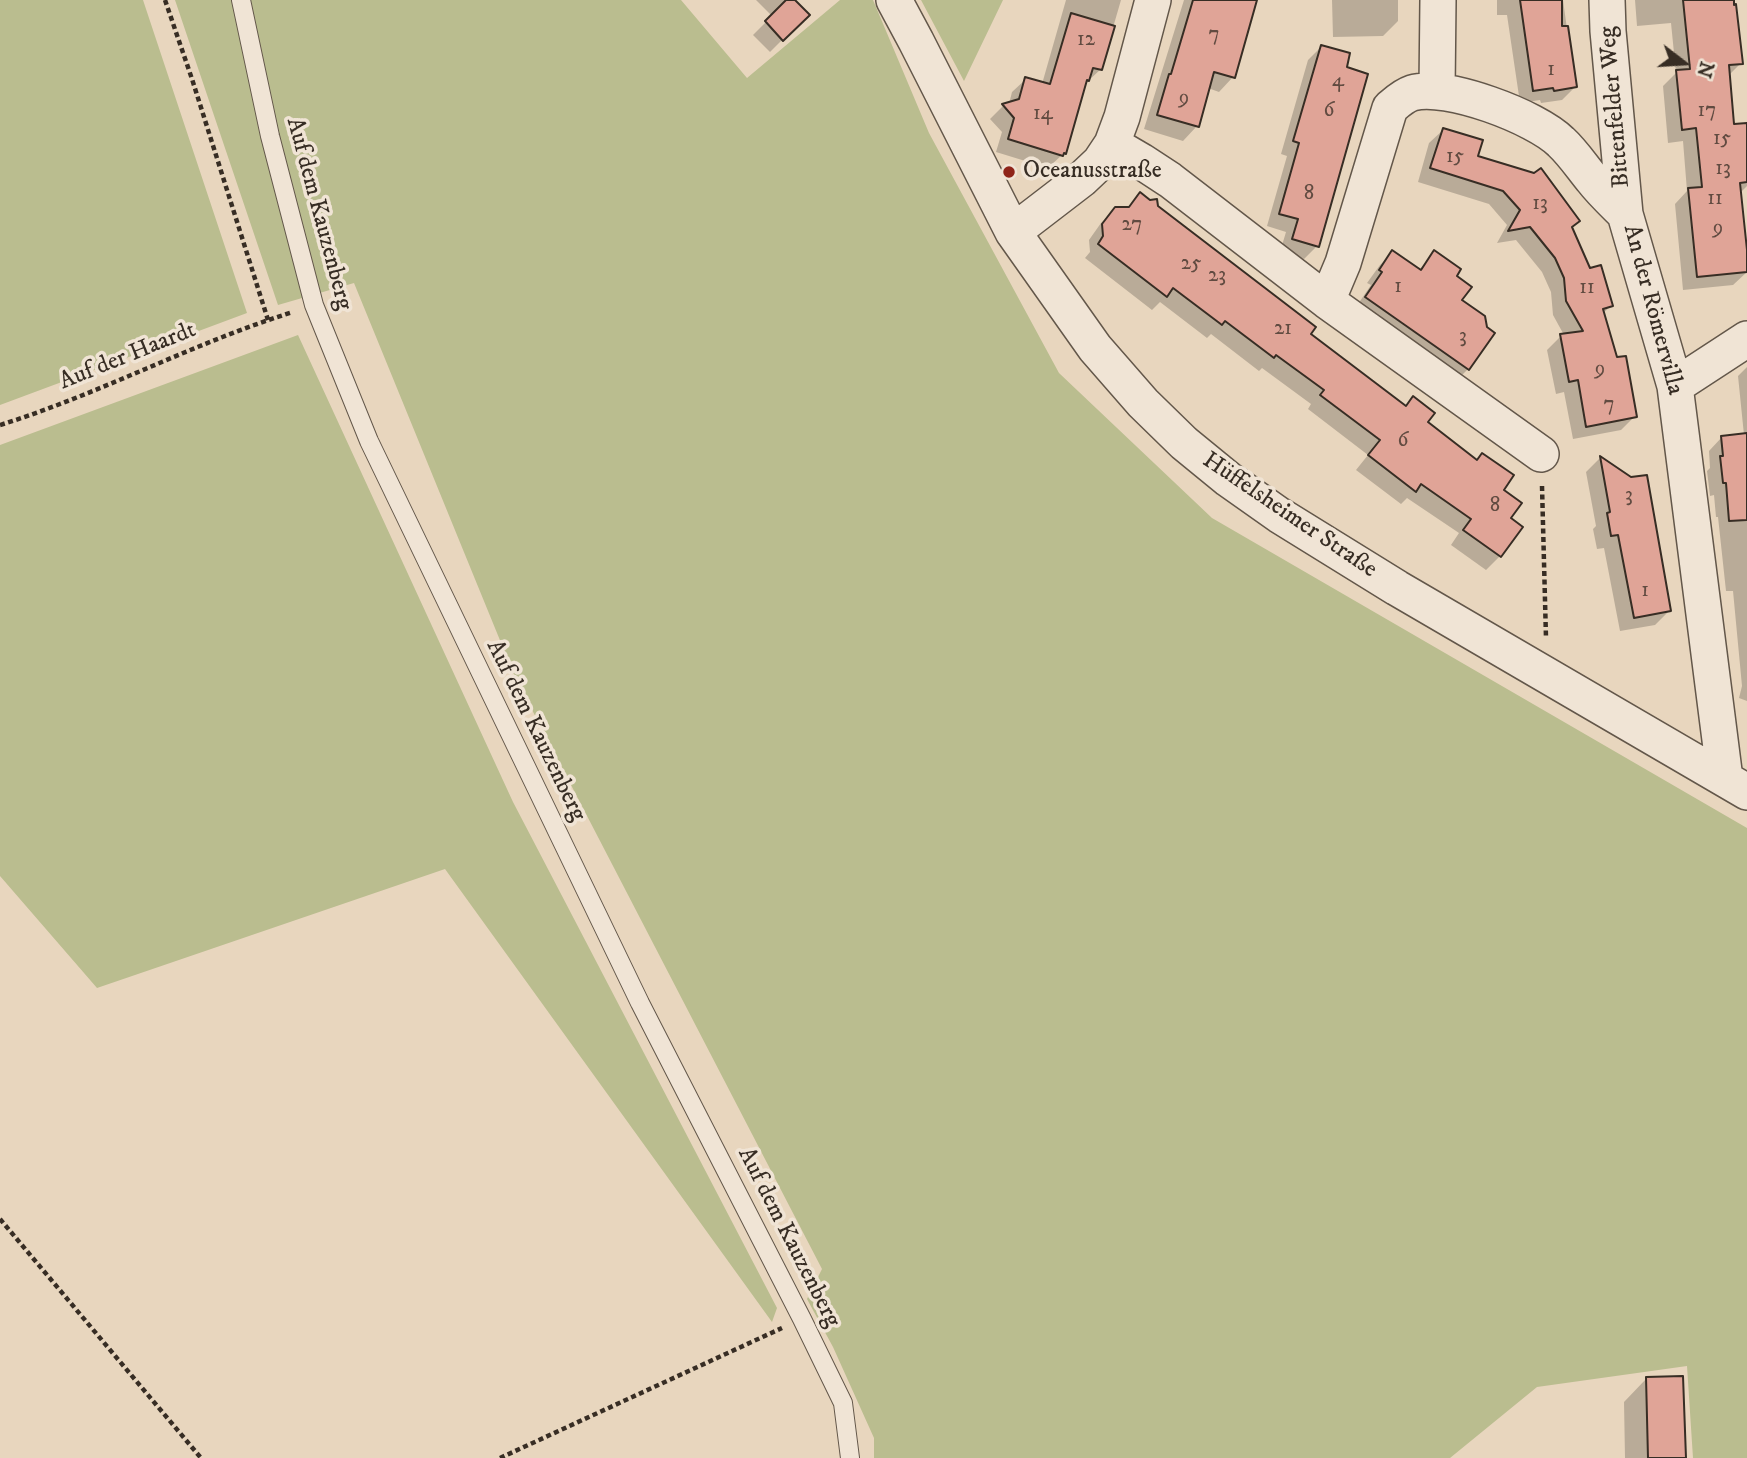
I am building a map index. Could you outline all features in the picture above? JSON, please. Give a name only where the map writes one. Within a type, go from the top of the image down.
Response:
[{"type":"street","name":"Hüffelsheimer Straße","points":[[894,0],[1013,232],[1095,348],[1143,403],[1184,443],[1228,479],[1279,514],[1397,589],[1736,786]]},
{"type":"street","points":[[1013,232],[1082,180],[1100,162],[1112,144],[1122,117],[1153,0]]},
{"type":"street","points":[[1437,90],[1438,0]]},
{"type":"street","name":"Bittenfelder Weg","points":[[1607,0],[1625,214]]},
{"type":"street","name":"An der Römervilla","points":[[1327,301],[1343,262],[1390,108],[1412,93],[1437,90],[1459,95],[1529,120],[1562,142],[1625,214],[1675,386],[1736,786]]},
{"type":"street","points":[[1112,144],[1170,180],[1327,301],[1541,454]]},
{"type":"street","points":[[1675,386],[1747,339]]},
{"type":"lane","name":"Auf dem Kauzenberg","points":[[241,0],[270,136],[314,305],[369,441],[640,1003],[843,1403],[850,1458]]},
{"type":"path","name":"Auf der Haardt","points":[[0,425],[268,320],[192,79],[164,0]]},
{"type":"path","points":[[1538,670],[1546,647],[1541,454]]},
{"type":"path","points":[[0,1219],[201,1458]]},
{"type":"path","points":[[500,1458],[802,1319]]},
{"type":"green space","points":[[0,0],[143,0],[247,313],[0,405]]},
{"type":"green space","points":[[175,0],[681,0],[747,78],[840,0],[873,0],[929,133],[1059,373],[1212,518],[1747,828],[1747,1458],[1693,1458],[1687,1366],[1537,1387],[1450,1458],[874,1458],[874,1438],[833,1347],[807,1299],[822,1269],[515,677],[354,283],[278,305]]},
{"type":"green space","points":[[921,0],[1003,0],[964,81]]},
{"type":"green space","points":[[298,335],[513,802],[777,1308],[772,1322],[445,869],[97,988],[0,876],[0,445]]},
{"type":"building","points":[[786,0],[795,0],[810,15],[783,41],[765,21]]},
{"type":"building","points":[[1193,0],[1257,0],[1235,78],[1214,72],[1199,127],[1157,115]]},
{"type":"building","points":[[1520,0],[1562,0],[1562,26],[1568,26],[1577,87],[1533,91]]},
{"type":"building","points":[[1683,0],[1734,0],[1734,5],[1736,4],[1743,64],[1729,65],[1734,124],[1747,123],[1747,182],[1740,183],[1747,272],[1697,277],[1688,188],[1702,187],[1696,128],[1682,130],[1676,70],[1690,69]]},
{"type":"building","points":[[1071,13],[1115,26],[1102,70],[1093,68],[1089,81],[1087,80],[1066,154],[1063,156],[1008,139],[1014,118],[1002,104],[1019,99],[1025,77],[1050,84]]},
{"type":"building","points":[[1321,45],[1350,53],[1347,67],[1368,74],[1319,247],[1292,239],[1298,219],[1279,214],[1299,143],[1293,141]]},
{"type":"building","points":[[1443,128],[1483,140],[1478,156],[1534,173],[1541,168],[1580,221],[1572,227],[1590,268],[1601,265],[1613,306],[1603,309],[1617,357],[1626,356],[1637,417],[1586,427],[1578,380],[1569,382],[1560,334],[1583,331],[1566,301],[1564,278],[1555,258],[1530,227],[1508,231],[1520,210],[1503,191],[1430,168]]},
{"type":"building","points":[[1140,192],[1150,200],[1157,199],[1158,206],[1316,327],[1311,334],[1406,406],[1413,396],[1435,413],[1428,422],[1477,460],[1482,453],[1514,475],[1504,490],[1522,503],[1511,518],[1523,527],[1501,557],[1463,530],[1471,519],[1421,484],[1416,492],[1368,455],[1380,440],[1320,395],[1324,390],[1276,355],[1274,358],[1225,321],[1222,325],[1173,288],[1167,297],[1098,244],[1103,236],[1102,224],[1115,207],[1129,207]]},
{"type":"building","points":[[1392,250],[1421,270],[1434,250],[1461,269],[1457,276],[1472,287],[1462,300],[1485,316],[1487,327],[1495,333],[1469,370],[1365,297],[1382,272],[1379,270]]},
{"type":"building","points":[[1747,433],[1747,520],[1729,521],[1726,483],[1723,483],[1720,456],[1723,456],[1721,436]]},
{"type":"building","points":[[1600,456],[1631,477],[1647,475],[1671,611],[1634,618],[1618,535],[1611,536],[1607,513],[1610,512]]},
{"type":"building","points":[[1683,1376],[1686,1458],[1648,1458],[1646,1377]]},
{"type":"place","name":"Oceanusstraße","points":[[1009,172]]}]
